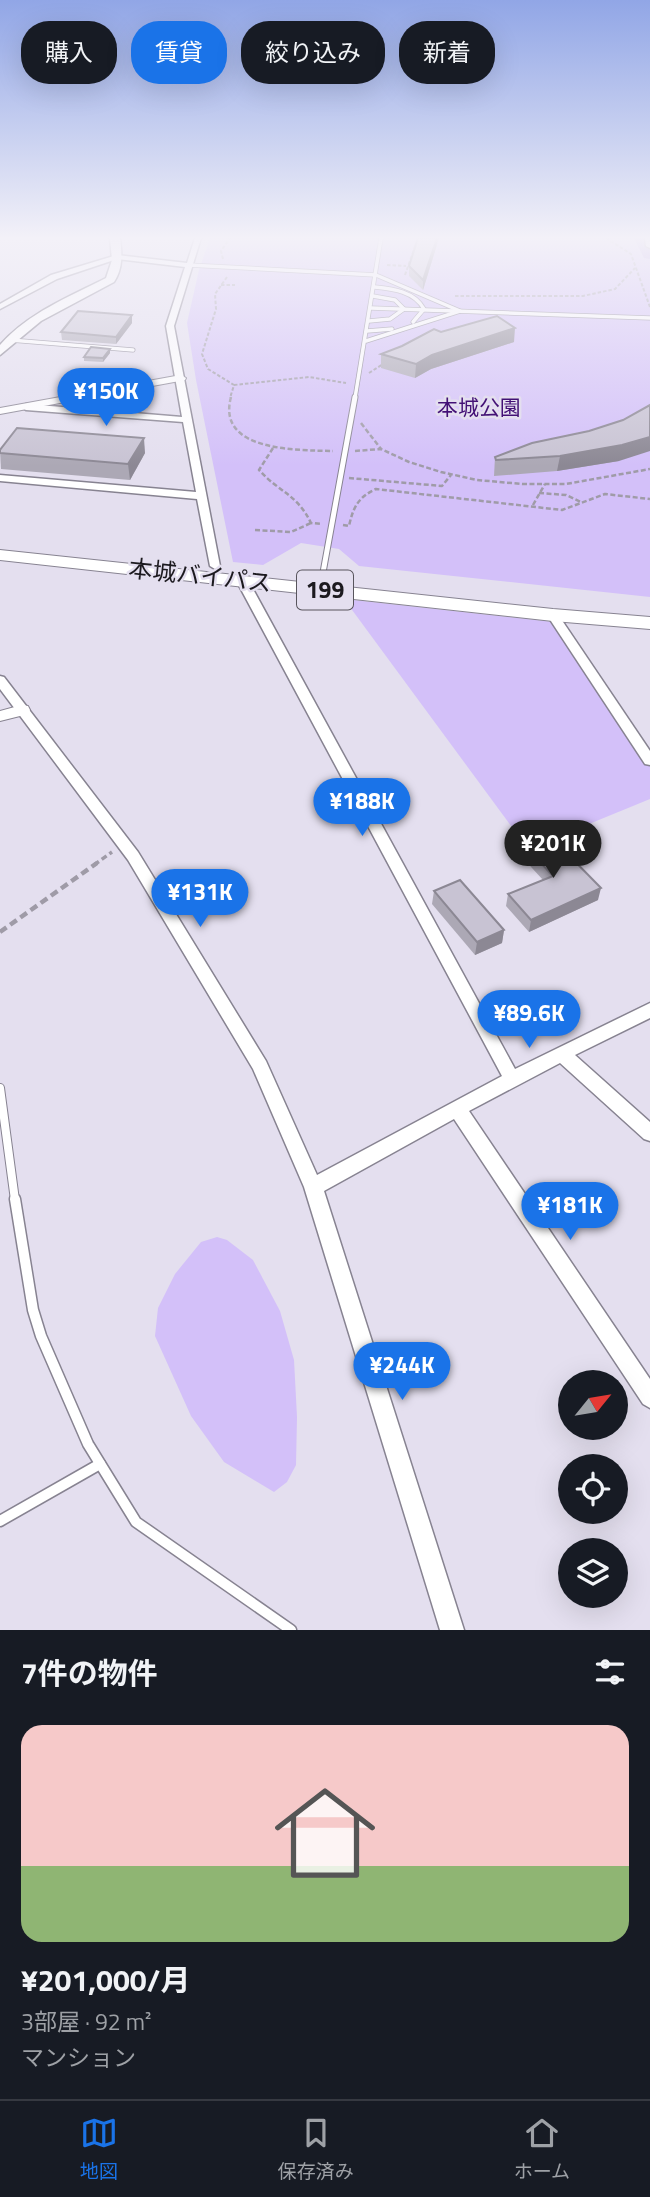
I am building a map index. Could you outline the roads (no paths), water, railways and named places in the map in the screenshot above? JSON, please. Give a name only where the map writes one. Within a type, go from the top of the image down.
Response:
[{"type":"highway","name":"本城バイパス","points":[[0,545],[650,612]]},
{"type":"highway","name":"本城バイパス","points":[[0,555],[650,624]]},
{"type":"main road","points":[[0,352],[9,340],[47,314]]},
{"type":"street","points":[[174,314],[170,326],[215,566]]},
{"type":"street","points":[[0,411],[181,379]]},
{"type":"street","points":[[26,407],[188,419]]},
{"type":"street","points":[[0,478],[202,496]]},
{"type":"street","points":[[242,580],[512,1079]]},
{"type":"street","points":[[553,615],[650,761]]},
{"type":"street","points":[[0,680],[124,844],[260,1066],[313,1187],[452,1630]]},
{"type":"street","points":[[0,716],[22,710]]},
{"type":"street","points":[[313,1187],[512,1079],[650,1010]]},
{"type":"street","points":[[563,1055],[650,1133]]},
{"type":"street","points":[[457,1108],[650,1398]]},
{"type":"lane","points":[[322,578],[371,314]]},
{"type":"lane","points":[[369,321],[390,319],[399,314]]},
{"type":"lane","points":[[367,331],[403,327],[419,319],[422,314]]},
{"type":"lane","points":[[366,341],[450,314]]},
{"type":"lane","points":[[540,314],[650,318]]},
{"type":"lane","points":[[9,340],[133,350]]},
{"type":"lane","points":[[0,1088],[7,1152],[33,1310],[41,1336],[88,1444],[136,1522],[291,1630]]},
{"type":"lane","points":[[0,1521],[100,1464]]},
{"type":"park label","name":"本城公園","points":[[479,408]]}]
